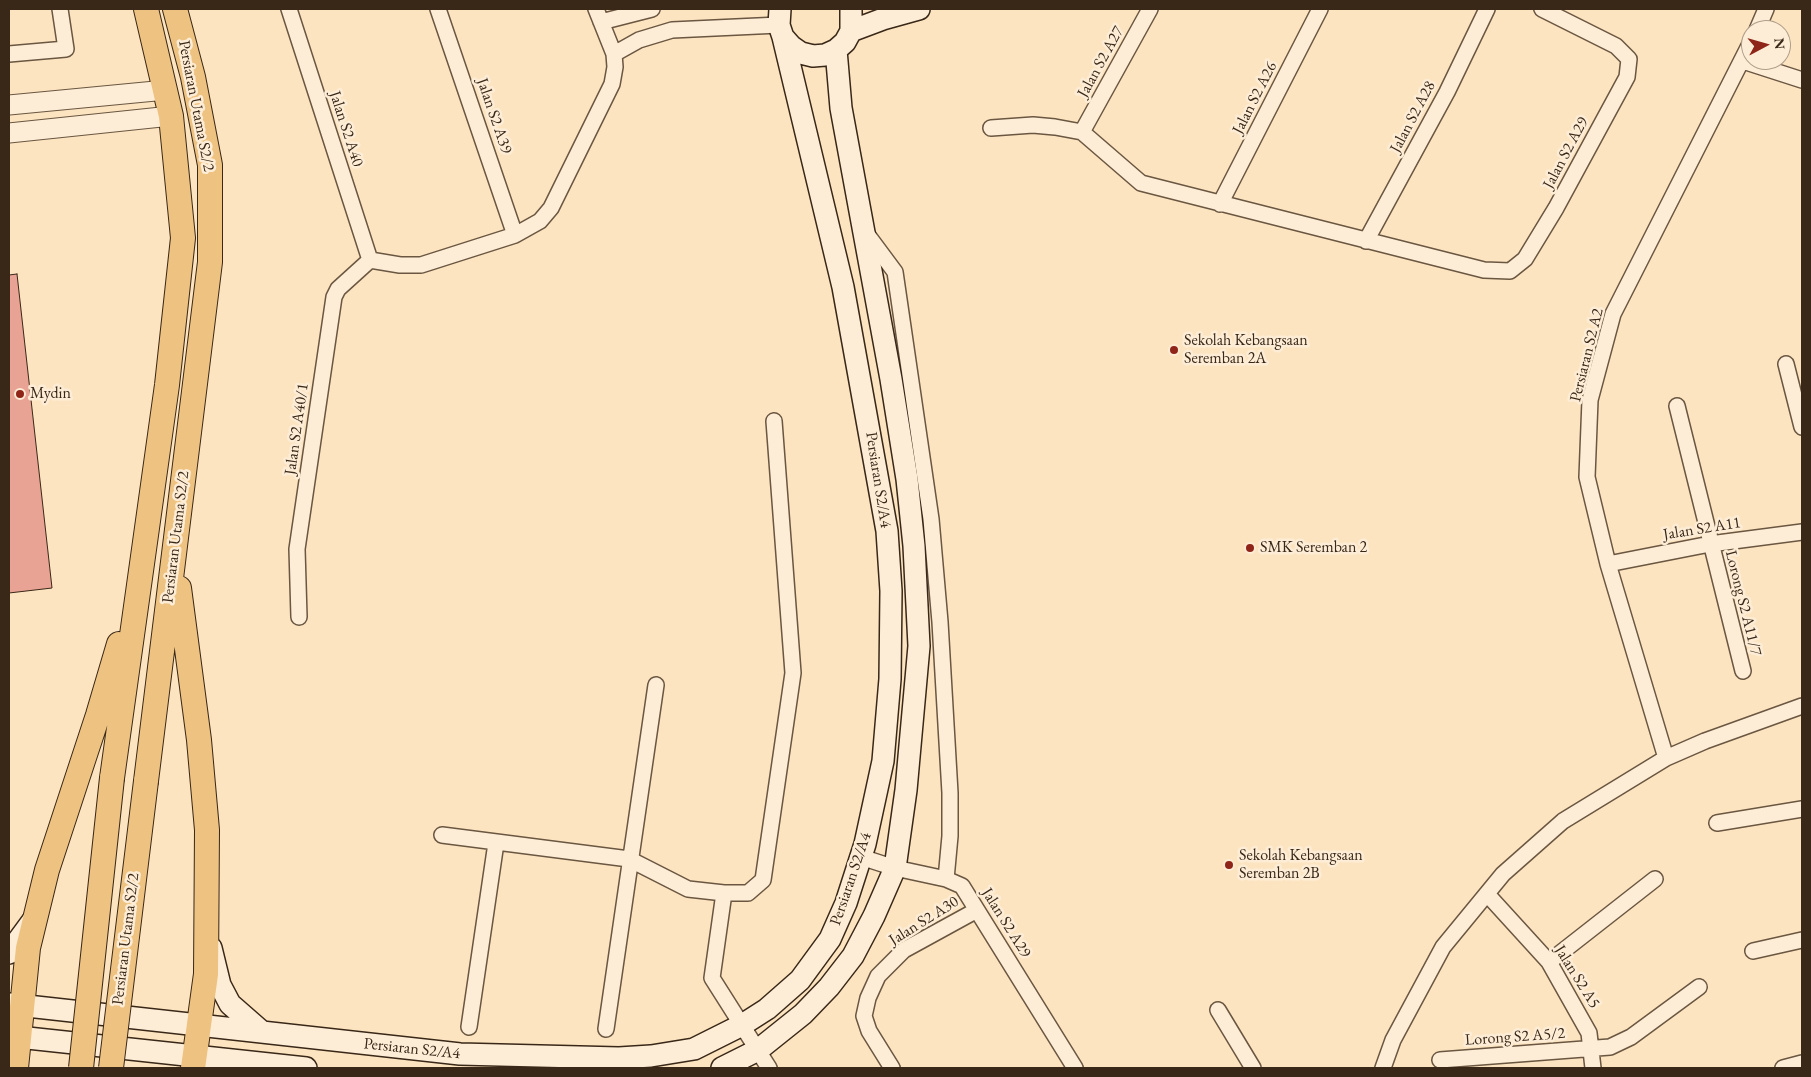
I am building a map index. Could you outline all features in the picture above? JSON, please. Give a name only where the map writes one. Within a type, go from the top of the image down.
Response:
[{"type":"main road","points":[[133,9],[163,79]]},
{"type":"main road","name":"Persiaran Utama S2/2","points":[[81,1068],[112,778],[167,386],[183,238],[171,116],[146,9]]},
{"type":"main road","name":"Persiaran Utama S2/2","points":[[111,1068],[210,262],[210,165],[193,77],[175,9]]},
{"type":"main road","points":[[780,18],[790,46],[801,53],[813,56],[825,55],[836,50],[845,42],[851,31],[851,9]]},
{"type":"main road","points":[[851,31],[883,18],[919,9]]},
{"type":"main road","name":"Persiaran S2/A4","points":[[15,1004],[460,1054],[619,1058],[651,1056],[694,1049],[742,1025],[767,1009],[800,980],[830,939],[846,903],[861,857],[883,761],[890,679],[891,591],[887,531],[843,287],[780,18]]},
{"type":"main road","name":"Persiaran S2/A4","points":[[722,1068],[758,1050],[802,1014],[829,987],[853,956],[874,916],[895,868],[906,790],[919,646],[914,546],[916,479],[864,231],[841,108],[836,50]]},
{"type":"main road","points":[[174,555],[199,740],[208,830],[208,936],[200,1025],[194,1062]]},
{"type":"main road","points":[[16,1068],[13,1036],[15,1004],[35,917],[47,870],[98,715],[142,564]]},
{"type":"main road","points":[[9,953],[35,917]]},
{"type":"main road","points":[[208,936],[220,985],[230,1004],[262,1032]]},
{"type":"main road","points":[[13,1036],[194,1062],[306,1068]]},
{"type":"street","points":[[9,54],[66,49],[60,9]]},
{"type":"street","name":"Jalan S2 A40","points":[[289,9],[370,260]]},
{"type":"street","name":"Jalan S2 A39","points":[[438,9],[516,235]]},
{"type":"street","points":[[370,260],[400,265],[421,265],[516,235],[540,221],[551,208],[612,84],[615,67],[614,54],[598,15],[652,9]]},
{"type":"street","name":"Jalan S2 A27","points":[[1082,132],[1150,9]]},
{"type":"street","name":"Jalan S2 A26","points":[[1220,204],[1320,9]]},
{"type":"street","name":"Jalan S2 A28","points":[[1366,241],[1447,92],[1487,9]]},
{"type":"street","name":"Jalan S2 A29","points":[[1366,241],[1484,270],[1510,271],[1525,259],[1556,208],[1627,76],[1630,59],[1616,46],[1542,9]]},
{"type":"street","points":[[614,54],[639,40],[672,30],[780,18]]},
{"type":"street","name":"Persiaran S2 A2","points":[[1666,758],[1608,564],[1587,477],[1590,400],[1610,324],[1617,306],[1741,63]]},
{"type":"street","points":[[1770,70],[1802,80]]},
{"type":"street","points":[[9,105],[163,79]]},
{"type":"street","points":[[9,133],[171,116]]},
{"type":"street","points":[[991,128],[1033,125],[1056,126],[1082,132],[1141,183],[1366,241]]},
{"type":"street","name":"Jalan S2 A40/1","points":[[299,617],[297,549],[334,297],[338,288],[370,260]]},
{"type":"street","points":[[1786,364],[1802,427]]},
{"type":"street","name":"Lorong S2 A11/7","points":[[1678,406],[1742,671]]},
{"type":"street","points":[[442,835],[496,844],[629,859],[688,889],[724,893],[748,893],[764,880],[793,674],[774,421]]},
{"type":"street","points":[[916,479],[940,622],[950,793],[950,836],[946,879]]},
{"type":"street","name":"Jalan S2 A11","points":[[1608,564],[1710,544],[1802,532]]},
{"type":"street","points":[[606,1029],[629,859],[656,685]]},
{"type":"street","points":[[1383,1068],[1393,1040],[1443,947],[1503,874],[1563,821],[1666,758],[1706,741],[1802,706]]},
{"type":"street","points":[[1717,823],[1802,809]]},
{"type":"street","points":[[470,1027],[496,844]]},
{"type":"street","name":"Jalan S2 A29","points":[[861,857],[895,868],[946,879],[962,886],[1075,1068]]},
{"type":"street","points":[[1549,962],[1655,879]]},
{"type":"street","points":[[724,893],[712,978],[769,1068]]},
{"type":"street","name":"Jalan S2 A5","points":[[1487,894],[1549,962],[1583,1019],[1589,1033],[1593,1068]]},
{"type":"street","name":"Jalan S2 A30","points":[[892,1068],[869,1031],[864,1016],[868,998],[878,976],[904,950],[977,910]]},
{"type":"street","points":[[1753,951],[1802,940]]},
{"type":"street","name":"Lorong S2 A5/2","points":[[1440,1060],[1610,1047],[1621,1043],[1699,986]]},
{"type":"street","points":[[1218,1010],[1253,1068]]},
{"type":"street","points":[[1783,1068],[1802,1063]]},
{"type":"building","name":"Mydin","points":[[17,274],[52,588],[9,593],[9,275]]},
{"type":"place","name":"Sekolah Kebangsaan Seremban 2A","points":[[1174,350]]},
{"type":"place","name":"Mydin","points":[[20,394]]},
{"type":"place","name":"SMK Seremban 2","points":[[1250,548]]},
{"type":"place","name":"Sekolah Kebangsaan Seremban 2B","points":[[1229,865]]}]
